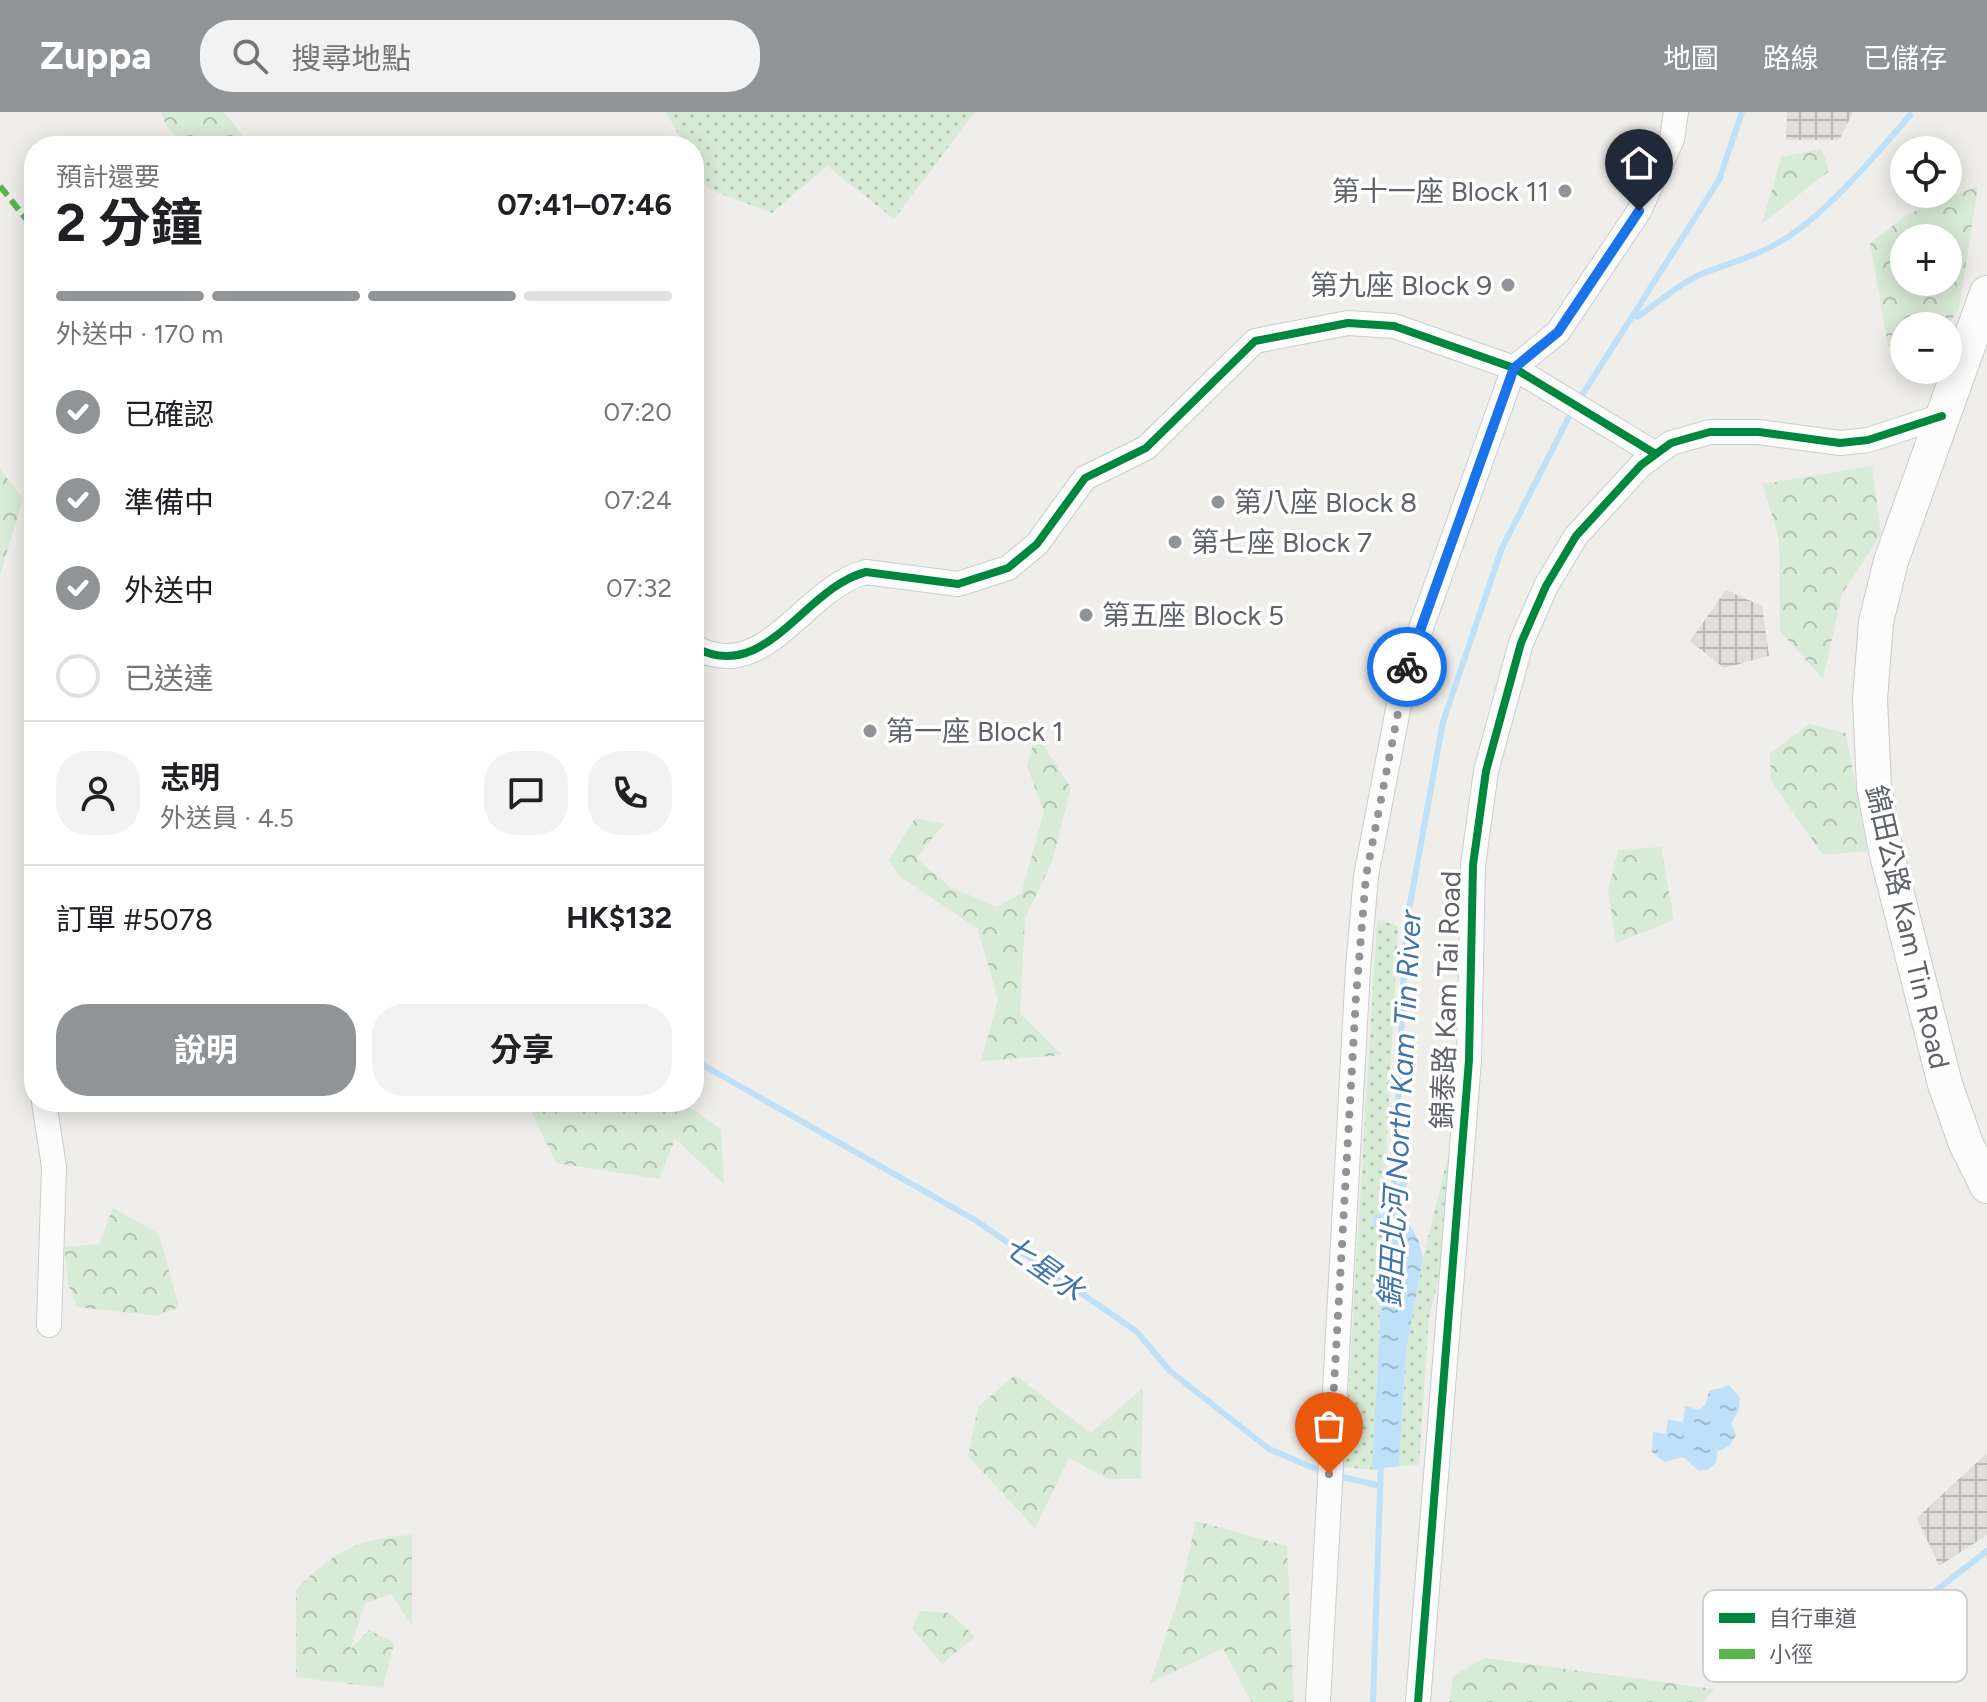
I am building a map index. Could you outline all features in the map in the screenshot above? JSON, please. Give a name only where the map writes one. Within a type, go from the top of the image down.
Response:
[{"type":"main road","name":"錦田公路 Kam Tin Road","points":[[1987,293],[1882,591],[1871,673],[1872,761],[1886,851],[1936,1055],[1958,1123],[1987,1186]]},
{"type":"street","points":[[1318,1702],[1355,1014],[1366,876],[1405,673],[1514,368],[1558,332],[1639,211],[1672,139],[1676,112]]},
{"type":"street","points":[[704,651],[726,659],[751,654],[827,589],[853,575],[866,572],[958,584],[1008,568],[1037,544],[1085,478],[1146,448],[1246,348],[1271,335],[1348,323],[1382,323],[1514,368],[1549,386],[1617,433],[1654,453]]},
{"type":"street","name":"錦泰路 Kam Tai Road","points":[[1418,1702],[1469,1060],[1473,865],[1486,771],[1521,643],[1552,573],[1576,536],[1654,453],[1687,436],[1710,432],[1759,432],[1840,443],[1868,440],[1942,416]]},
{"type":"street","points":[[46,1112],[54,1167],[49,1325]]},
{"type":"shaded area","points":[[1787,112],[1853,112],[1839,140],[1786,140]]},
{"type":"shaded area","points":[[1726,590],[1762,606],[1769,656],[1724,668],[1690,641]]},
{"type":"shaded area","points":[[1987,1453],[1987,1535],[1939,1566],[1917,1518]]},
{"type":"green space","points":[[161,112],[224,112],[243,136],[176,136]]},
{"type":"green space","points":[[666,112],[975,112],[894,219],[827,166],[772,213],[708,189],[704,182],[704,136],[679,136]]},
{"type":"green space","points":[[1822,149],[1829,171],[1762,224],[1781,157]]},
{"type":"green space","points":[[1978,186],[1962,290],[1962,224],[1895,224],[1923,208],[1962,208],[1962,192]]},
{"type":"green space","points":[[1890,228],[1890,296],[1961,296],[1957,312],[1890,312],[1888,346],[1870,243]]},
{"type":"green space","points":[[1872,466],[1881,534],[1842,594],[1823,679],[1780,631],[1779,540],[1763,484]]},
{"type":"green space","points":[[0,469],[23,499],[0,575]]},
{"type":"green space","points":[[1809,724],[1846,733],[1867,851],[1823,855],[1771,781],[1770,753]]},
{"type":"green space","points":[[1036,734],[1071,788],[1052,862],[1025,918],[1020,1013],[1062,1055],[981,1061],[998,1000],[978,929],[898,875],[889,860],[915,818],[944,824],[916,858],[949,886],[996,907],[1021,894],[1044,812],[1027,766]]},
{"type":"green space","points":[[1661,847],[1674,920],[1616,943],[1608,891],[1618,850]]},
{"type":"green space","points":[[1377,919],[1398,926],[1383,1215],[1374,1216],[1373,1227],[1385,1226],[1372,1470],[1344,1467]]},
{"type":"green space","points":[[532,1112],[696,1112],[721,1129],[724,1184],[675,1139],[659,1179],[556,1163]]},
{"type":"green space","points":[[1451,1144],[1445,1252],[1429,1318],[1419,1465],[1399,1466],[1406,1351],[1423,1258]]},
{"type":"green space","points":[[113,1208],[159,1234],[179,1307],[156,1316],[77,1307],[68,1283],[64,1247],[99,1244]]},
{"type":"green space","points":[[1015,1375],[1091,1433],[1143,1388],[1141,1479],[1108,1479],[1069,1458],[1035,1528],[968,1456],[978,1407]]},
{"type":"green space","points":[[1196,1521],[1287,1546],[1294,1702],[1251,1702],[1223,1648],[1150,1683],[1180,1593]]},
{"type":"green space","points":[[412,1535],[412,1626],[391,1594],[365,1603],[350,1650],[369,1630],[394,1643],[383,1688],[296,1677],[296,1589],[348,1549],[375,1540]]},
{"type":"green space","points":[[921,1611],[950,1613],[975,1637],[942,1664],[912,1628]]},
{"type":"green space","points":[[1485,1658],[1714,1689],[1704,1702],[1449,1702],[1453,1676]]},
{"type":"water","points":[[1407,1180],[1403,1215],[1418,1239],[1423,1258],[1406,1351],[1399,1466],[1372,1470],[1385,1227],[1373,1227],[1374,1215],[1383,1215],[1385,1189]]},
{"type":"water","points":[[1729,1385],[1740,1398],[1739,1410],[1731,1423],[1736,1435],[1729,1446],[1717,1452],[1716,1463],[1709,1469],[1699,1471],[1683,1457],[1665,1462],[1652,1452],[1653,1432],[1666,1434],[1668,1420],[1683,1422],[1685,1406],[1699,1410],[1706,1404],[1709,1391]]},
{"type":"waterway","name":"錦田北河 North Kam Tin River","points":[[1579,400],[1719,180],[1742,112]]},
{"type":"waterway","points":[[1637,317],[1695,277],[1760,252],[1795,232],[1848,185],[1910,115]]},
{"type":"waterway","name":"錦田北河 North Kam Tin River","points":[[1394,1192],[1406,926],[1443,722],[1502,548],[1573,409]]},
{"type":"waterway","name":"七星水","points":[[704,1066],[975,1220],[1136,1331],[1170,1371],[1269,1449],[1323,1472]]},
{"type":"waterway","name":"錦田北河 North Kam Tin River","points":[[1373,1702],[1381,1462]]},
{"type":"waterway","name":"七星水","points":[[1338,1476],[1380,1486]]},
{"type":"waterway","points":[[1936,1590],[1987,1551]]},
{"type":"marked path","points":[[0,186],[24,216]]},
{"type":"cycle path","points":[[704,651],[719,656],[742,654],[763,645],[843,581],[866,572],[958,584],[1008,568],[1037,544],[1085,478],[1146,448],[1255,341],[1348,323],[1394,326],[1514,368],[1654,453]]},
{"type":"cycle path","points":[[1418,1702],[1469,1060],[1473,865],[1486,771],[1521,643],[1546,586],[1576,536],[1641,465],[1671,443],[1710,432],[1759,432],[1840,443],[1868,440],[1942,416]]},
{"type":"way so far","points":[[1329,1474],[1356,997],[1366,876],[1407,667]]},
{"type":"place","name":"第十一座 Block 11","points":[[1565,191]]},
{"type":"place","name":"第九座 Block 9","points":[[1508,285]]},
{"type":"place","name":"第八座 Block 8","points":[[1218,502]]},
{"type":"place","name":"第七座 Block 7","points":[[1175,542]]},
{"type":"place","name":"第五座 Block 5","points":[[1086,615]]},
{"type":"place","name":"第一座 Block 1","points":[[870,731]]},
{"type":"route","points":[[1407,667],[1514,368],[1558,332],[1639,211]]}]
